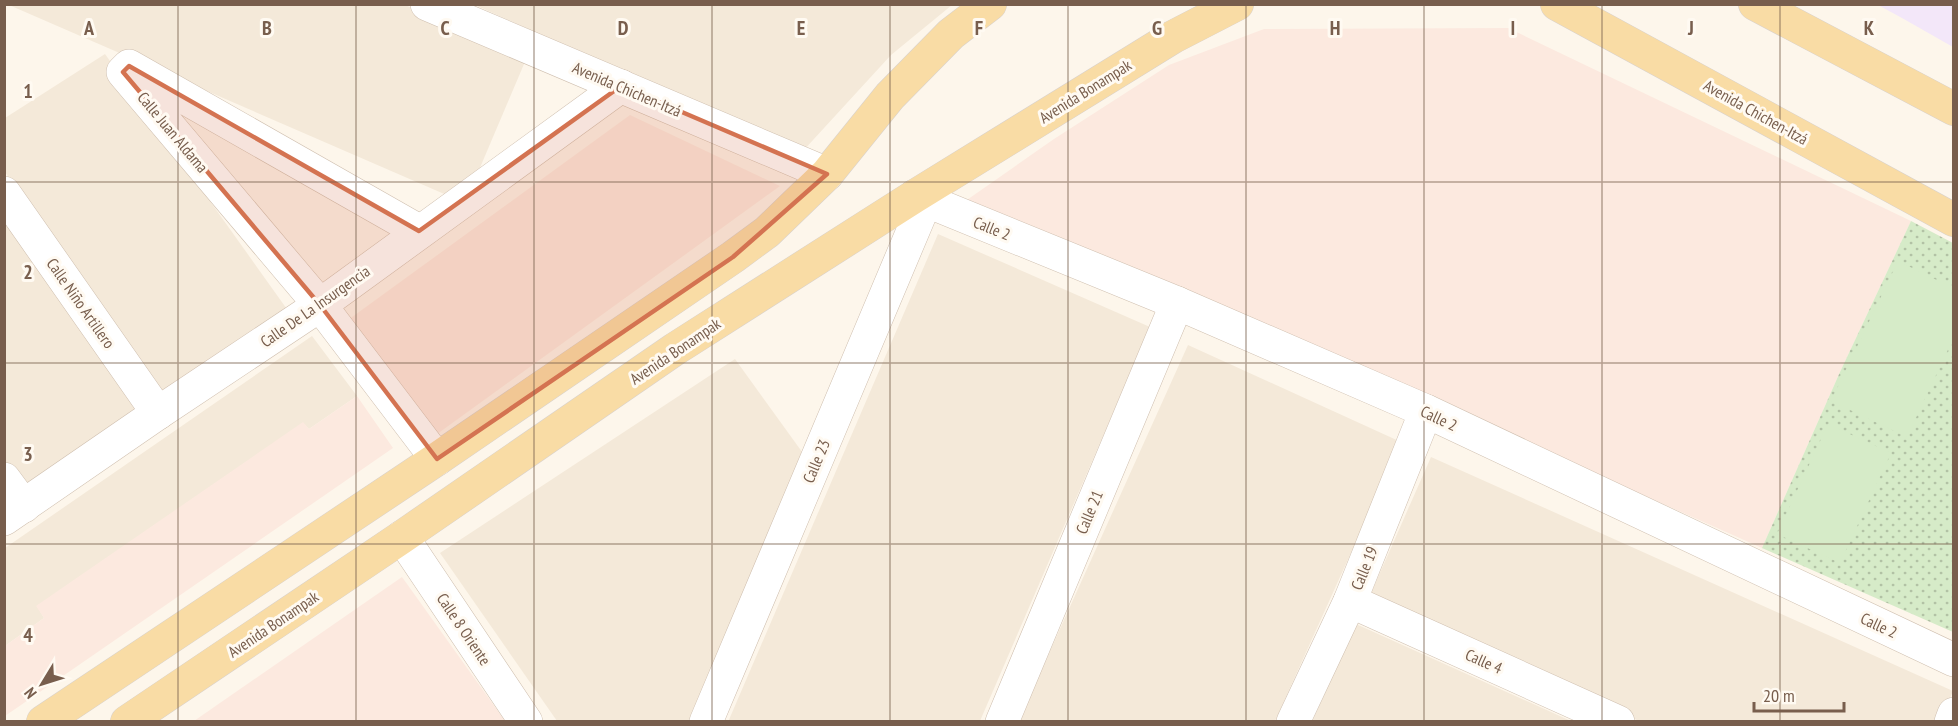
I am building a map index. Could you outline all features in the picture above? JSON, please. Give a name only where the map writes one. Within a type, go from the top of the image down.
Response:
[{"type":"main road","points":[[43,722],[437,459],[733,257],[767,231],[827,174],[890,96],[912,73],[951,34],[990,4]]},
{"type":"main road","name":"Avenida Bonampak","points":[[127,722],[675,350],[920,198],[1173,36],[1237,4]]},
{"type":"main road","name":"Avenida Chichen-Itzá","points":[[1557,4],[1953,220]]},
{"type":"main road","points":[[1755,4],[1953,109]]},
{"type":"street","name":"Avenida Chichen-Itzá","points":[[427,4],[827,174]]},
{"type":"street","name":"Calle Juan Aldama","points":[[419,231],[129,66],[123,72],[320,305],[437,459]]},
{"type":"street","name":"Calle De La Insurgencia","points":[[14,513],[320,305],[621,86]]},
{"type":"street","name":"Calle Niño Artillero","points":[[4,193],[158,413]]},
{"type":"street","name":"Calle 2","points":[[920,198],[1177,303],[1426,411],[1953,660]]},
{"type":"street","name":"Calle 23","points":[[706,722],[920,198]]},
{"type":"street","name":"Calle 21","points":[[1002,722],[1177,303]]},
{"type":"street","name":"Calle 19","points":[[1293,722],[1350,601],[1426,411]]},
{"type":"street","points":[[4,479],[14,513]]},
{"type":"street","name":"Calle 8 Oriente","points":[[402,537],[526,722]]},
{"type":"street","name":"Calle 4","points":[[1350,601],[1617,722]]},
{"type":"street","points":[[1951,722],[1953,714]]},
{"type":"highlighted area","points":[[129,66],[419,231],[621,86],[827,174],[733,257],[437,459],[320,305],[123,72]]},
{"type":"shaded area","points":[[9,5],[405,5],[527,57],[465,203]]},
{"type":"shaded area","points":[[475,5],[952,5],[891,55],[802,152]]},
{"type":"shaded area","points":[[1878,5],[1953,5],[1953,47],[1902,18]]},
{"type":"shaded area","points":[[1508,28],[1911,221],[1840,372],[1762,548],[1156,278],[964,202],[1054,139],[1169,65],[1264,29]]},
{"type":"shaded area","points":[[105,54],[294,319],[164,407],[5,172],[5,118]]},
{"type":"shaded area","points":[[630,115],[780,186],[433,437],[348,320]]},
{"type":"shaded area","points":[[4,217],[144,422],[24,501],[5,472]]},
{"type":"shaded area","points":[[938,234],[1150,327],[980,721],[728,722]]},
{"type":"shaded area","points":[[312,336],[357,396],[309,429],[303,423],[37,606],[44,618],[5,646],[5,548]]},
{"type":"shaded area","points":[[1188,345],[1401,442],[1275,721],[1018,722]]},
{"type":"shaded area","points":[[735,359],[805,456],[691,721],[557,721],[440,553]]},
{"type":"shaded area","points":[[357,396],[393,448],[5,716],[5,646],[44,618],[36,606],[303,422],[309,429]]},
{"type":"shaded area","points":[[1431,457],[1953,691],[1940,721],[1639,721],[1368,600]]},
{"type":"shaded area","points":[[402,577],[505,721],[194,721]]},
{"type":"shaded area","points":[[1356,624],[1571,721],[1312,722]]},
{"type":"green space","points":[[1911,221],[1953,243],[1953,632],[1762,548],[1840,372]]},
{"type":"green space","points":[[1898,261],[1953,288],[1953,339],[1907,437],[1831,401]]},
{"type":"green space","points":[[1828,424],[1891,453],[1840,563],[1777,534]]}]
